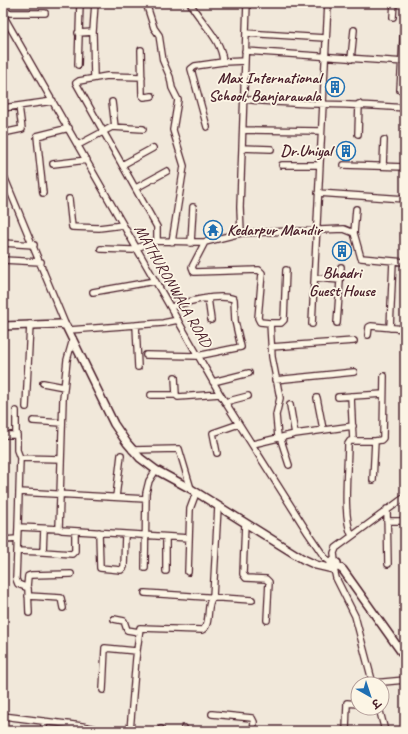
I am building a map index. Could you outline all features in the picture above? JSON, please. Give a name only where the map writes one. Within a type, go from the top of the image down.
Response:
[{"type":"main road","points":[[3,326],[61,324],[68,328],[114,424],[132,450],[156,470],[309,562],[316,565],[333,565],[343,570],[405,657]]},
{"type":"street","points":[[78,65],[80,3]]},
{"type":"street","points":[[94,78],[93,32],[95,3]]},
{"type":"street","points":[[146,3],[154,28],[159,35],[163,61],[178,100],[173,130],[184,166],[172,242]]},
{"type":"street","points":[[190,3],[217,42],[222,52],[223,62]]},
{"type":"street","points":[[241,233],[242,148],[247,3]]},
{"type":"street","points":[[312,324],[328,3]]},
{"type":"street","points":[[393,17],[394,3]]},
{"type":"street","points":[[3,14],[45,13]]},
{"type":"street","name":"MATHURONWALA ROAD","points":[[3,14],[171,307],[197,356],[308,533],[325,558],[333,565]]},
{"type":"street","points":[[400,90],[403,62],[404,24]]},
{"type":"street","points":[[351,59],[354,30]]},
{"type":"street","points":[[78,33],[93,32]]},
{"type":"street","points":[[246,33],[326,38]]},
{"type":"street","points":[[141,50],[142,96],[152,96]]},
{"type":"street","points":[[245,51],[403,62]]},
{"type":"street","points":[[207,127],[191,69],[196,66],[223,62],[245,61]]},
{"type":"street","points":[[142,77],[107,76],[79,81],[76,83],[102,132],[136,188],[157,227],[157,241]]},
{"type":"street","points":[[244,99],[322,104],[359,104],[405,108]]},
{"type":"street","points":[[3,108],[53,101]]},
{"type":"street","points":[[112,102],[115,127]]},
{"type":"street","points":[[358,134],[359,104]]},
{"type":"street","points":[[3,133],[22,129],[19,106]]},
{"type":"street","points":[[78,145],[115,127],[143,129]]},
{"type":"street","points":[[43,193],[37,136],[69,128]]},
{"type":"street","points":[[243,130],[321,131]]},
{"type":"street","points":[[383,166],[384,140]]},
{"type":"street","points":[[122,165],[153,148]]},
{"type":"street","points":[[242,148],[271,149]]},
{"type":"street","points":[[53,164],[87,160]]},
{"type":"street","points":[[282,165],[320,163]]},
{"type":"street","points":[[344,165],[405,168]]},
{"type":"street","points":[[136,188],[167,171]]},
{"type":"street","points":[[3,174],[68,328],[136,325],[178,320]]},
{"type":"street","points":[[318,193],[405,199]]},
{"type":"street","points":[[68,199],[72,227],[99,228],[123,225]]},
{"type":"street","points":[[191,243],[193,207]]},
{"type":"street","points":[[356,209],[354,233],[359,256],[376,260],[405,262]]},
{"type":"street","points":[[101,249],[130,251],[148,243],[157,241],[191,243],[205,242],[241,233],[278,233],[344,229],[354,233]]},
{"type":"street","points":[[205,242],[194,263],[192,272],[259,270],[262,276],[258,319],[260,322],[281,323],[284,320],[286,270]]},
{"type":"street","points":[[3,243],[34,246]]},
{"type":"street","points":[[3,260],[41,262]]},
{"type":"street","points":[[390,328],[393,261]]},
{"type":"street","points":[[337,323],[340,267]]},
{"type":"street","points":[[315,278],[340,280]]},
{"type":"street","points":[[92,292],[155,281]]},
{"type":"street","points":[[146,355],[197,356],[242,346],[235,321],[234,299],[208,298],[185,302],[171,307]]},
{"type":"street","points":[[208,298],[211,320]]},
{"type":"street","points":[[270,323],[271,347],[280,401],[276,414],[279,437],[289,465]]},
{"type":"street","points":[[26,408],[30,324]]},
{"type":"street","points":[[136,325],[138,367]]},
{"type":"street","points":[[368,335],[370,326],[405,329]]},
{"type":"street","points":[[60,529],[64,387],[67,360],[73,338]]},
{"type":"street","points":[[271,347],[354,341]]},
{"type":"street","points":[[276,380],[354,372]]},
{"type":"street","points":[[213,382],[249,373]]},
{"type":"street","points":[[352,536],[349,529],[347,506],[348,444],[350,441],[375,441],[383,438],[384,376]]},
{"type":"street","points":[[175,377],[176,395]]},
{"type":"street","points":[[43,383],[64,387]]},
{"type":"street","points":[[151,395],[176,395],[188,398],[220,394]]},
{"type":"street","points":[[338,397],[384,394]]},
{"type":"street","points":[[225,402],[248,396]]},
{"type":"street","points":[[351,396],[353,441]]},
{"type":"street","points":[[316,398],[323,429]]},
{"type":"street","points":[[290,405],[295,434]]},
{"type":"street","points":[[16,411],[17,452],[20,458],[16,581],[20,585],[27,587]]},
{"type":"street","points":[[33,421],[62,423]]},
{"type":"street","points":[[217,453],[213,433],[239,424]]},
{"type":"street","points":[[253,444],[295,434],[352,426]]},
{"type":"street","points":[[3,435],[16,435]]},
{"type":"street","points":[[373,480],[375,441]]},
{"type":"street","points":[[132,450],[179,449],[193,491],[190,510],[188,572]]},
{"type":"street","points":[[116,497],[121,455]]},
{"type":"street","points":[[20,458],[61,459]]},
{"type":"street","points":[[145,568],[146,498],[149,481],[156,470]]},
{"type":"street","points":[[19,492],[146,498]]},
{"type":"street","points":[[371,676],[359,625],[336,578],[333,565],[334,553],[336,548],[405,497]]},
{"type":"street","points":[[130,731],[136,651],[139,632],[142,627],[204,630],[207,626],[209,603],[213,597],[218,506]]},
{"type":"street","points":[[387,509],[388,564]]},
{"type":"street","points":[[387,521],[405,521]]},
{"type":"street","points":[[245,523],[243,574],[248,578],[266,579],[269,582],[267,620]]},
{"type":"street","points":[[18,527],[189,538]]},
{"type":"street","points":[[43,552],[44,529]]},
{"type":"street","points":[[17,550],[74,553],[75,531]]},
{"type":"street","points":[[99,532],[100,568],[121,570],[124,567],[125,534]]},
{"type":"street","points":[[166,537],[166,571]]},
{"type":"street","points":[[3,540],[17,539]]},
{"type":"street","points":[[29,613],[27,587],[28,576],[71,574]]},
{"type":"street","points":[[145,593],[252,600]]},
{"type":"street","points":[[28,596],[60,597],[63,599],[63,608]]},
{"type":"street","points":[[114,620],[124,621],[127,630],[139,632]]},
{"type":"street","points":[[103,690],[105,648],[136,651]]},
{"type":"street","points":[[390,681],[405,680]]},
{"type":"street","points":[[346,731],[346,705],[348,702],[350,702]]},
{"type":"street","points":[[212,714],[252,718],[254,722],[253,731]]},
{"type":"street","points":[[3,716],[70,724],[105,731]]},
{"type":"street","points":[[382,716],[385,731]]},
{"type":"street","points":[[44,721],[44,731]]},
{"type":"street","points":[[68,731],[70,724]]},
{"type":"place","name":"Max International School, Banjarawala","points":[[335,87]]},
{"type":"place","name":"Dr.Uniyal","points":[[346,151]]},
{"type":"place","name":"Kedarpur Mandir","points":[[213,230]]},
{"type":"place","name":"Bhadri Guest House","points":[[342,251]]}]
